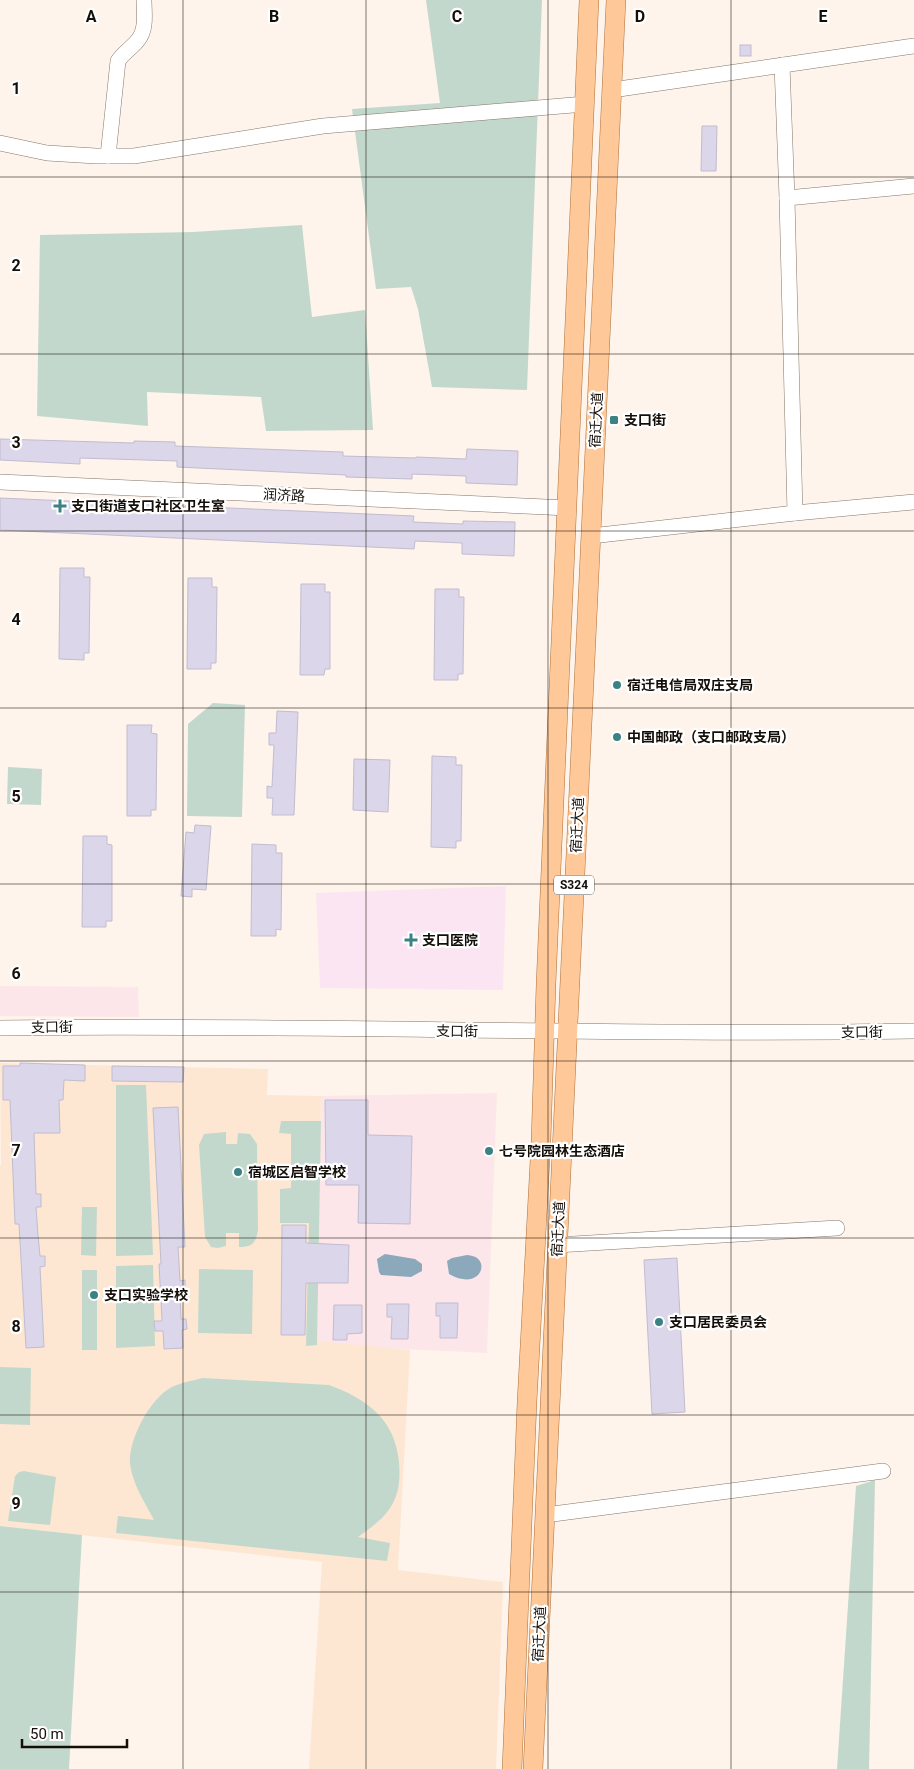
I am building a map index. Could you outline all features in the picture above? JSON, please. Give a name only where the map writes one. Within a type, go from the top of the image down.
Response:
[{"type":"main road","name":"宿迁大道","points":[[512,1769],[527,1402],[542,1141],[589,0]]},
{"type":"main road","name":"宿迁大道","points":[[533,1769],[616,0]]},
{"type":"street","points":[[108,156],[118,61],[143,32],[145,21],[144,0]]},
{"type":"street","points":[[612,90],[914,46]]},
{"type":"street","points":[[782,65],[795,513]]},
{"type":"street","points":[[0,144],[47,153],[134,156],[323,126],[585,104]]},
{"type":"street","points":[[787,198],[914,186]]},
{"type":"street","name":"润济路","points":[[0,482],[568,508]]},
{"type":"street","points":[[591,536],[795,513],[914,502]]},
{"type":"street","name":"支口街","points":[[0,1028],[104,1027],[812,1033],[914,1031]]},
{"type":"street","points":[[558,1245],[837,1228]]},
{"type":"street","points":[[545,1515],[883,1471]]},
{"type":"shaded area","name":"支口医院","points":[[506,886],[503,990],[320,988],[316,893]]},
{"type":"shaded area","points":[[0,986],[138,987],[139,1017],[0,1016]]},
{"type":"shaded area","name":"支口实验学校","points":[[0,1063],[268,1069],[267,1095],[321,1096],[317,1341],[410,1350],[398,1570],[503,1582],[496,1769],[309,1769],[322,1562],[0,1526]]},
{"type":"shaded area","points":[[497,1093],[487,1353],[317,1345],[321,1096]]},
{"type":"green space","points":[[426,0],[542,0],[527,390],[432,387],[418,309],[411,287],[376,289],[352,109],[440,103]]},
{"type":"green space","points":[[302,225],[312,317],[365,310],[373,430],[266,431],[261,397],[147,392],[148,426],[37,416],[40,235],[193,232]]},
{"type":"green space","points":[[213,703],[245,705],[242,817],[187,816],[188,724]]},
{"type":"green space","points":[[8,767],[42,769],[41,805],[7,804]]},
{"type":"green space","points":[[116,1085],[146,1085],[153,1255],[116,1256]]},
{"type":"green space","points":[[281,1121],[321,1121],[317,1345],[306,1346],[309,1223],[280,1223],[280,1189],[291,1188],[291,1134],[279,1133]]},
{"type":"green space","points":[[226,1132],[226,1144],[237,1144],[238,1133],[250,1134],[257,1144],[258,1230],[253,1243],[239,1247],[239,1233],[226,1233],[226,1246],[218,1248],[211,1247],[205,1237],[199,1145],[204,1134]]},
{"type":"green space","points":[[82,1207],[97,1207],[96,1256],[81,1255]]},
{"type":"green space","points":[[153,1265],[155,1346],[116,1348],[116,1266]]},
{"type":"green space","points":[[199,1269],[253,1270],[252,1334],[198,1333]]},
{"type":"green space","points":[[82,1270],[97,1270],[97,1350],[82,1350]]},
{"type":"green space","points":[[0,1367],[31,1368],[30,1425],[0,1424]]},
{"type":"green space","points":[[203,1378],[329,1385],[367,1404],[377,1413],[392,1434],[396,1447],[399,1462],[398,1488],[393,1503],[382,1518],[358,1537],[390,1543],[387,1561],[116,1533],[118,1516],[154,1520],[136,1486],[130,1464],[132,1445],[146,1413],[167,1390],[180,1384]]},
{"type":"green space","points":[[24,1471],[56,1477],[50,1525],[8,1521],[15,1476],[19,1472]]},
{"type":"green space","points":[[875,1480],[869,1769],[837,1769],[856,1486]]},
{"type":"green space","points":[[0,1526],[82,1535],[69,1769],[0,1769]]},
{"type":"water","points":[[385,1254],[415,1259],[422,1264],[422,1271],[411,1277],[381,1275],[377,1259]]},
{"type":"water","points":[[467,1255],[475,1257],[480,1261],[480,1272],[476,1277],[460,1279],[449,1274],[447,1261]]},
{"type":"building","points":[[740,45],[751,45],[751,56],[740,56]]},
{"type":"building","points":[[702,126],[717,126],[716,171],[701,171]]},
{"type":"building","points":[[0,439],[134,443],[134,441],[175,442],[175,446],[343,452],[343,456],[416,458],[466,459],[467,449],[518,451],[517,485],[466,483],[466,476],[412,474],[412,479],[346,477],[346,475],[177,467],[177,461],[80,458],[80,464],[0,460]]},
{"type":"building","points":[[0,498],[414,516],[413,522],[463,524],[463,521],[515,522],[514,556],[462,554],[462,543],[415,541],[414,549],[0,530]]},
{"type":"building","points":[[60,568],[84,568],[84,577],[90,577],[89,653],[84,653],[84,660],[59,659]]},
{"type":"building","points":[[188,578],[212,578],[212,587],[217,587],[216,663],[211,663],[211,669],[187,669]]},
{"type":"building","points":[[301,584],[325,584],[325,592],[330,592],[330,669],[325,669],[324,675],[300,675]]},
{"type":"building","points":[[435,589],[459,589],[459,597],[464,597],[463,674],[458,674],[458,680],[434,680]]},
{"type":"building","points":[[277,711],[298,712],[294,815],[272,815],[273,798],[267,798],[267,786],[272,787],[274,745],[269,745],[269,733],[276,733]]},
{"type":"building","points":[[127,725],[152,725],[151,733],[157,734],[156,810],[151,810],[151,816],[127,816]]},
{"type":"building","points":[[432,756],[456,757],[456,765],[462,765],[461,841],[456,841],[456,848],[431,847]]},
{"type":"building","points":[[354,759],[390,760],[388,812],[353,810]]},
{"type":"building","points":[[195,825],[211,826],[206,890],[192,889],[192,897],[181,896],[186,832],[194,833]]},
{"type":"building","points":[[83,836],[107,836],[107,844],[112,845],[112,921],[106,921],[106,927],[82,927]]},
{"type":"building","points":[[252,844],[276,845],[276,853],[282,853],[281,930],[276,929],[276,936],[251,936]]},
{"type":"building","points":[[20,1063],[85,1065],[85,1081],[64,1080],[63,1100],[59,1100],[60,1133],[34,1133],[36,1194],[41,1194],[41,1207],[36,1207],[38,1235],[40,1256],[45,1256],[45,1266],[40,1267],[44,1347],[26,1348],[19,1224],[15,1224],[10,1100],[3,1100],[3,1066],[20,1066]]},
{"type":"building","points":[[112,1066],[184,1067],[183,1082],[112,1081]]},
{"type":"building","points":[[325,1100],[368,1100],[368,1135],[412,1136],[410,1224],[358,1223],[359,1185],[326,1185]]},
{"type":"building","points":[[178,1107],[185,1247],[178,1247],[180,1281],[185,1280],[185,1292],[180,1293],[181,1319],[186,1319],[187,1329],[182,1330],[183,1348],[164,1349],[163,1331],[155,1331],[154,1321],[162,1321],[153,1108]]},
{"type":"building","points":[[282,1225],[306,1225],[306,1243],[349,1245],[348,1283],[306,1283],[305,1335],[281,1335]]},
{"type":"building","points":[[677,1258],[685,1412],[652,1414],[644,1260]]},
{"type":"building","points":[[436,1303],[458,1303],[457,1338],[440,1338],[440,1316],[436,1316]]},
{"type":"building","points":[[387,1304],[409,1304],[408,1339],[391,1339],[392,1317],[387,1317]]},
{"type":"building","points":[[334,1305],[362,1305],[362,1333],[347,1334],[347,1340],[333,1340]]},
{"type":"place","name":"支口街","points":[[614,420]]},
{"type":"place","name":"支口街道支口社区卫生室","points":[[60,506]]},
{"type":"place","name":"宿迁电信局双庄支局","points":[[617,685]]},
{"type":"place","name":"中国邮政（支口邮政支局）","points":[[617,737]]},
{"type":"place","name":"支口医院","points":[[411,940]]},
{"type":"place","name":"七号院园林生态酒店","points":[[489,1151]]},
{"type":"place","name":"宿城区启智学校","points":[[238,1172]]},
{"type":"place","name":"支口实验学校","points":[[94,1295]]},
{"type":"place","name":"支口居民委员会","points":[[659,1322]]}]
